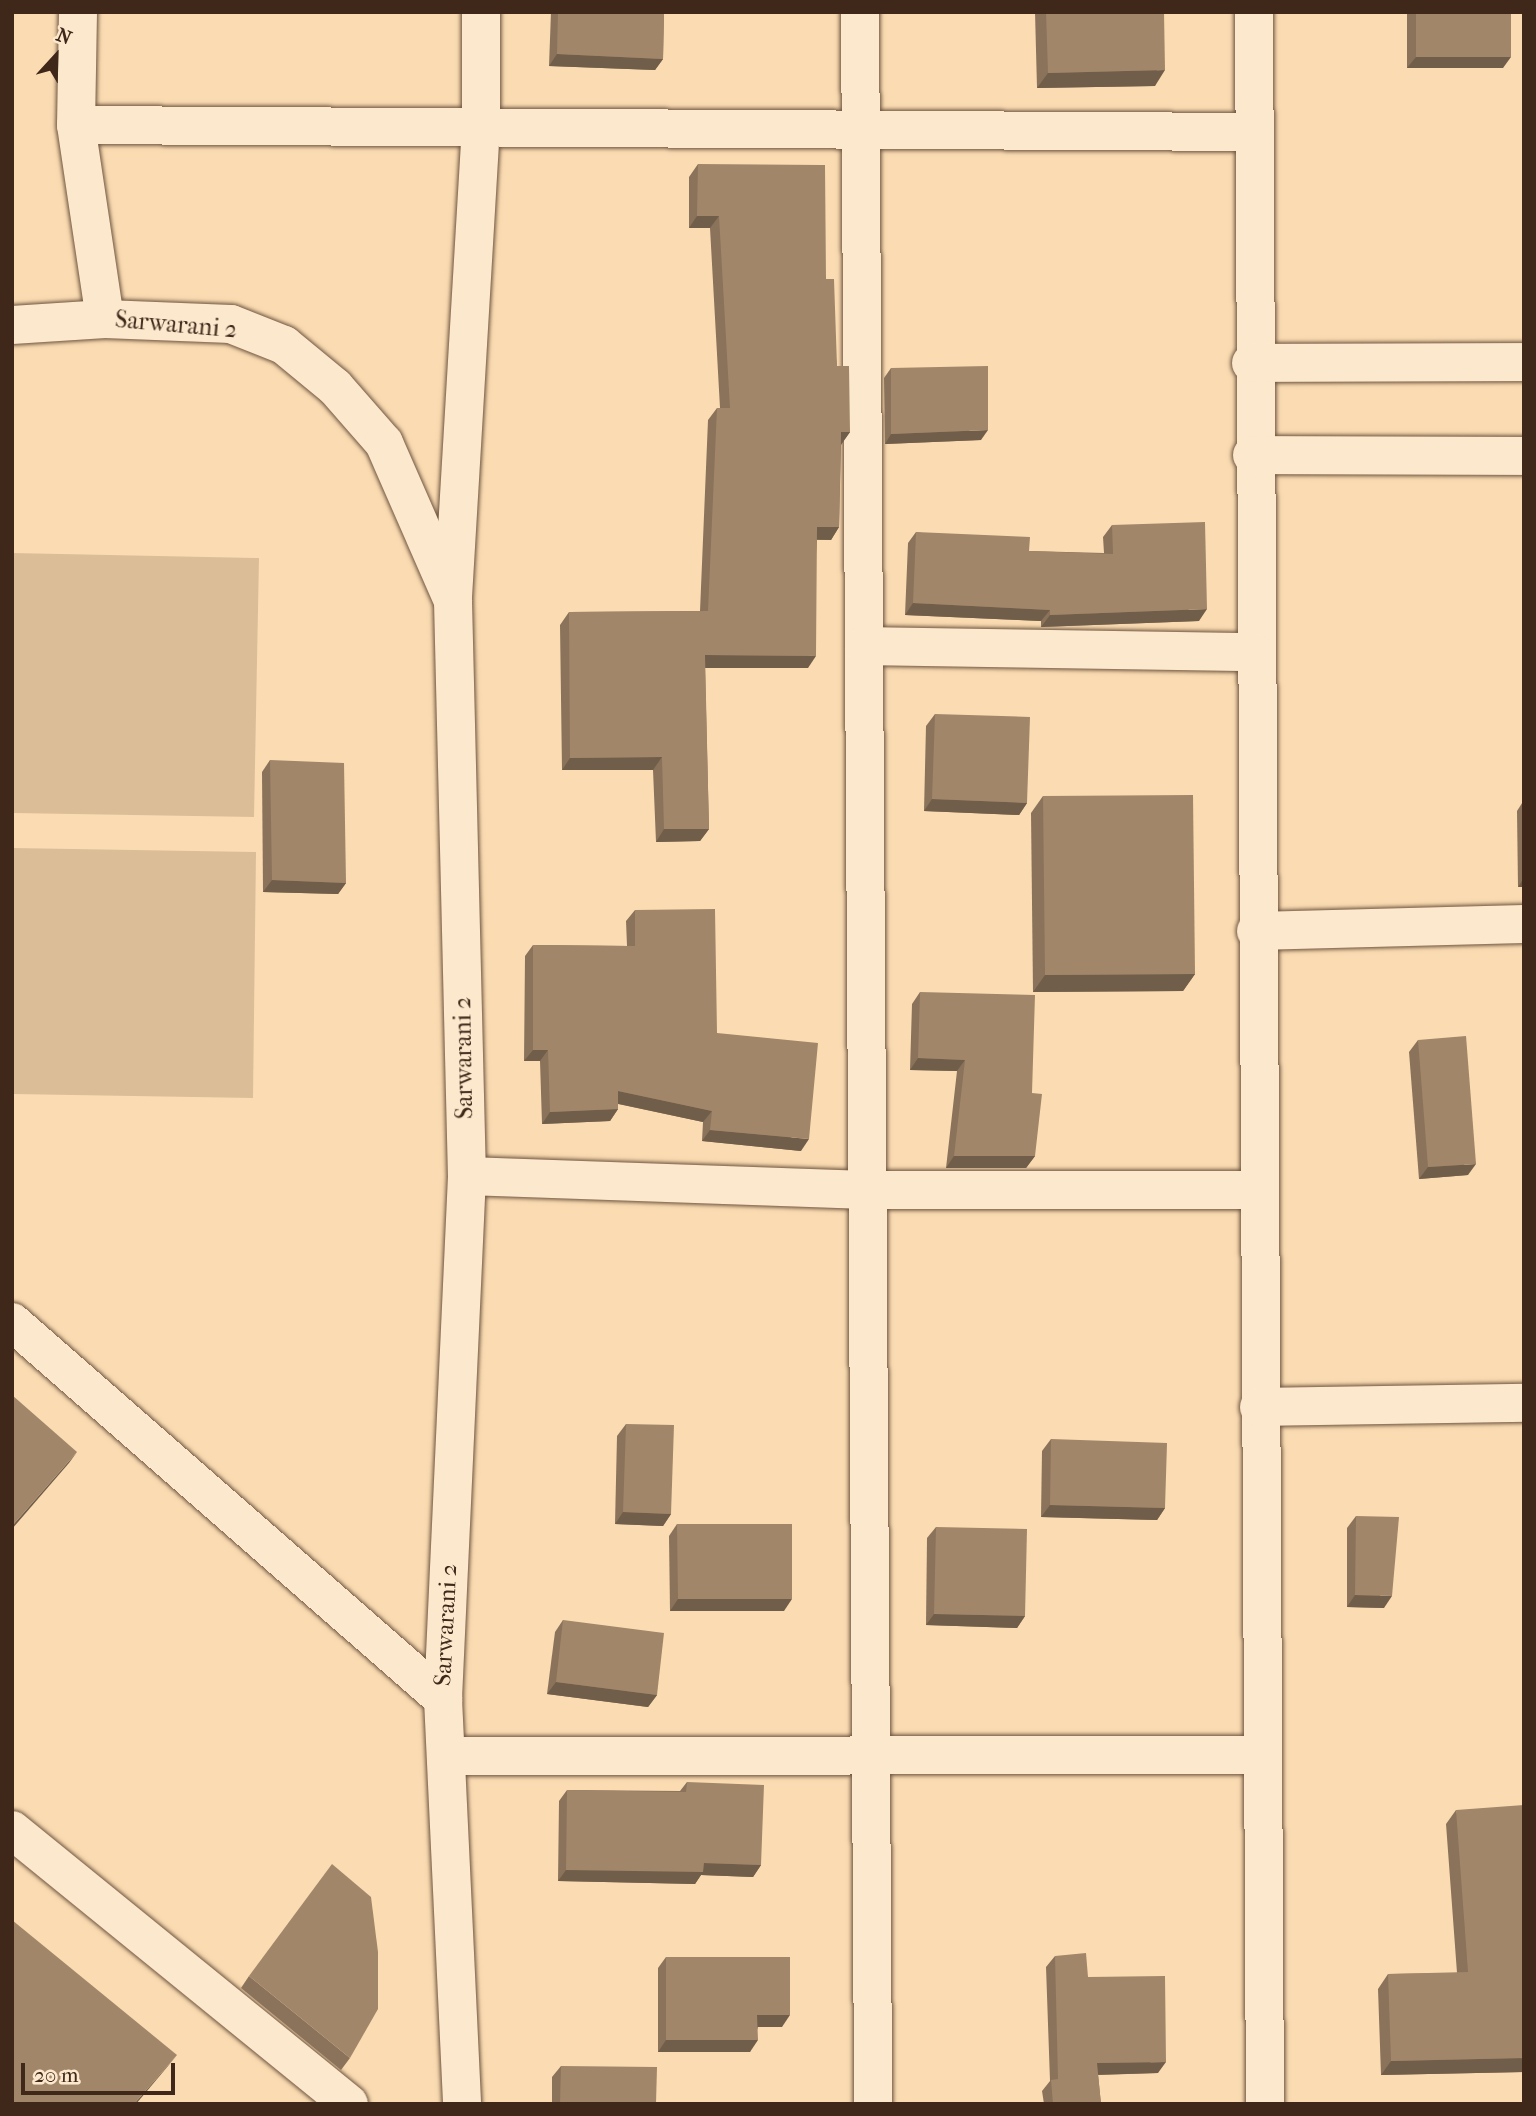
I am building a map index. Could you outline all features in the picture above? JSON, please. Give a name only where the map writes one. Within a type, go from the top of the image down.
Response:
[{"type":"street","points":[[78,12],[76,125],[105,319]]},
{"type":"street","points":[[453,601],[481,129],[481,12]]},
{"type":"street","points":[[860,12],[873,2104]]},
{"type":"street","points":[[1254,12],[1251,363],[1265,2104]]},
{"type":"street","points":[[76,125],[1253,132]]},
{"type":"street","name":"Sarwarani 2","points":[[12,325],[105,319],[231,324],[284,345],[335,387],[384,443],[453,601],[467,1176],[443,1699],[462,2104]]},
{"type":"street","points":[[1251,363],[1524,362]]},
{"type":"street","points":[[1252,455],[1524,456]]},
{"type":"street","points":[[864,646],[1253,652]]},
{"type":"street","points":[[1256,931],[1524,924]]},
{"type":"street","points":[[467,1176],[867,1190],[1258,1190]]},
{"type":"street","points":[[12,1322],[443,1699]]},
{"type":"street","points":[[1259,1407],[1524,1403]]},
{"type":"street","points":[[447,1756],[1261,1755]]},
{"type":"street","points":[[12,1830],[349,2104]]},
{"type":"shaded area","points":[[12,553],[259,558],[254,817],[12,813]]},
{"type":"shaded area","points":[[12,848],[256,852],[253,1098],[12,1094]]},
{"type":"building","points":[[558,12],[664,12],[663,59],[557,54]]},
{"type":"building","points":[[1046,12],[1164,12],[1165,70],[1048,73]]},
{"type":"building","points":[[1416,12],[1511,12],[1511,57],[1416,57]]},
{"type":"building","points":[[698,164],[825,165],[826,279],[834,279],[837,366],[849,366],[850,432],[841,432],[839,527],[817,527],[816,656],[705,655],[709,829],[664,829],[662,757],[570,758],[569,612],[708,611],[717,408],[730,408],[719,216],[697,216]]},
{"type":"building","points":[[988,366],[988,430],[891,434],[891,368]]},
{"type":"building","points":[[1205,522],[1207,609],[1050,615],[1050,610],[913,603],[916,532],[1030,537],[1029,551],[1113,554],[1112,525]]},
{"type":"building","points":[[935,714],[1030,717],[1027,803],[932,799]]},
{"type":"building","points":[[270,760],[344,763],[346,883],[272,880]]},
{"type":"building","points":[[1193,795],[1195,974],[1045,975],[1043,796]]},
{"type":"building","points":[[715,909],[717,1033],[818,1043],[809,1139],[710,1130],[712,1111],[618,1091],[618,1109],[550,1112],[548,1050],[533,1050],[533,945],[635,946],[635,910]]},
{"type":"building","points":[[920,992],[1035,995],[1032,1093],[1042,1094],[1035,1156],[954,1156],[965,1060],[918,1058]]},
{"type":"building","points":[[1466,1036],[1476,1164],[1428,1167],[1418,1040]]},
{"type":"building","points":[[12,1395],[77,1452],[12,1526]]},
{"type":"building","points":[[626,1424],[674,1425],[671,1514],[623,1512]]},
{"type":"building","points":[[1051,1439],[1167,1443],[1165,1508],[1050,1505]]},
{"type":"building","points":[[1356,1516],[1399,1517],[1392,1596],[1355,1595]]},
{"type":"building","points":[[677,1524],[792,1524],[792,1599],[678,1599]]},
{"type":"building","points":[[936,1527],[1027,1529],[1025,1616],[934,1614]]},
{"type":"building","points":[[563,1620],[664,1633],[657,1695],[556,1682]]},
{"type":"building","points":[[687,1782],[764,1785],[761,1865],[704,1863],[703,1872],[566,1870],[567,1790],[686,1792]]},
{"type":"building","points":[[1524,1805],[1524,2058],[1391,2061],[1388,1974],[1468,1972],[1456,1810]]},
{"type":"building","points":[[332,1864],[371,1897],[378,1952],[378,2009],[350,2058],[249,1976]]},
{"type":"building","points":[[12,1920],[177,2055],[134,2104],[12,2104]]},
{"type":"building","points":[[1086,1953],[1088,1977],[1165,1976],[1166,2062],[1097,2063],[1101,2104],[1053,2104],[1051,2080],[1058,2079],[1055,1956]]},
{"type":"building","points":[[666,1957],[790,1957],[790,2015],[757,2015],[758,2040],[666,2040]]},
{"type":"building","points":[[561,2066],[657,2067],[656,2104],[560,2104]]}]
